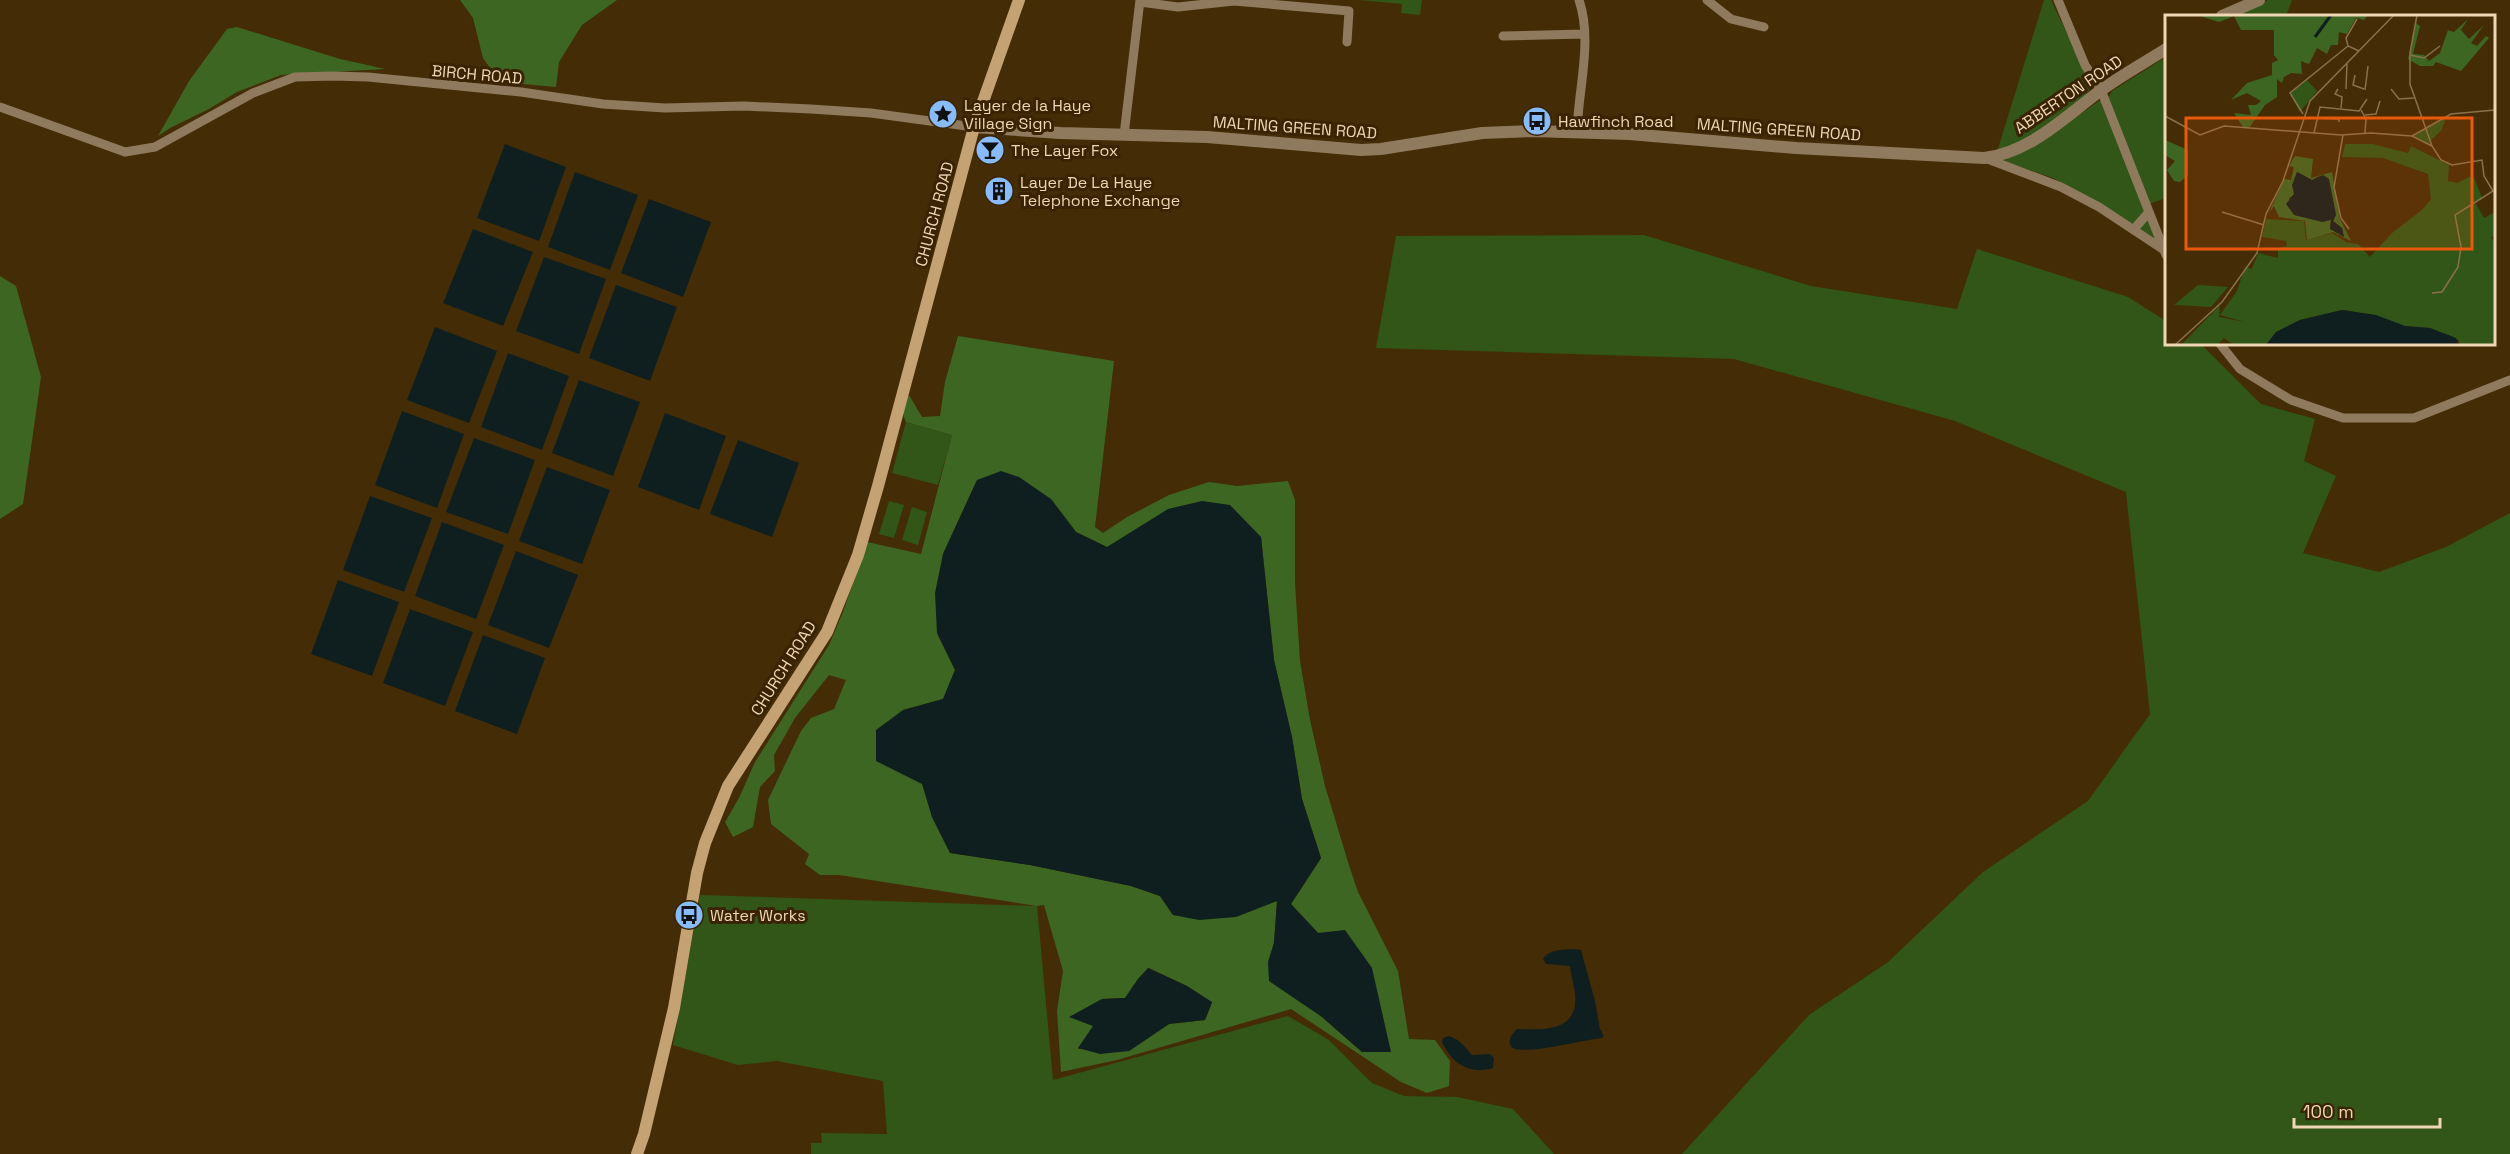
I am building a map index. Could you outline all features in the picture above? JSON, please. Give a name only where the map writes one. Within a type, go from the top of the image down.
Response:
[{"type":"main road","name":"CHURCH ROAD","points":[[637,1154],[644,1134],[674,1008],[697,873],[705,843],[728,786],[827,632],[858,555],[974,127],[1019,0]]},
{"type":"street","points":[[1347,42],[1350,0]]},
{"type":"street","points":[[1577,132],[1584,34],[1579,0]]},
{"type":"street","points":[[1707,0],[1731,19],[1764,27]]},
{"type":"street","points":[[2058,0],[2085,65],[2101,90],[2165,252]]},
{"type":"street","points":[[2225,15],[2259,0]]},
{"type":"street","points":[[1124,135],[1140,1],[1178,7],[1234,1],[1349,11]]},
{"type":"street","points":[[1503,36],[1584,34]]},
{"type":"street","name":"ABBERTON ROAD","points":[[1984,158],[2000,155],[2021,146],[2063,121],[2101,90],[2165,50]]},
{"type":"street","name":"BIRCH ROAD","points":[[0,107],[125,152],[155,147],[253,93],[295,77],[368,77],[521,92],[603,104],[665,108],[744,106],[871,113],[974,127]]},
{"type":"street","name":"MALTING GREEN ROAD","points":[[974,127],[1207,137],[1361,150],[1381,150],[1482,133],[1577,132],[1796,148],[1984,158],[2061,187],[2134,229],[2165,252]]},
{"type":"street","points":[[2134,229],[2149,212]]},
{"type":"street","points":[[2221,345],[2240,369],[2291,400],[2343,418],[2414,418],[2510,380]]},
{"type":"green space","points":[[460,0],[617,0],[582,25],[559,62],[556,87],[500,82],[483,58],[473,18]]},
{"type":"green space","points":[[1358,0],[1422,0],[1420,15],[1401,13],[1402,4]]},
{"type":"green space","points":[[2044,0],[2051,0],[2088,78],[2090,88],[2086,96],[2024,141],[1997,152]]},
{"type":"green space","points":[[2268,0],[2292,0],[2286,15],[2236,15]]},
{"type":"green space","points":[[237,27],[340,59],[385,69],[281,75],[237,92],[158,136],[189,81],[227,29]]},
{"type":"green space","points":[[2165,58],[2165,198],[2149,204],[2108,98],[2112,91]]},
{"type":"green space","points":[[2101,101],[2158,241],[2102,205],[2053,178],[2006,162],[2004,159],[2069,122]]},
{"type":"green space","points":[[1644,235],[1811,286],[1957,309],[1977,249],[2128,297],[2165,320],[2165,345],[2202,345],[2261,404],[2315,419],[2304,461],[2336,476],[2303,553],[2379,572],[2446,547],[2510,513],[2510,1154],[1682,1154],[1809,1015],[1888,962],[1983,872],[2088,801],[2150,714],[2126,492],[1955,421],[1734,359],[1376,348],[1396,236]]},
{"type":"green space","points":[[0,276],[16,286],[41,377],[23,504],[0,519]]},
{"type":"green space","points":[[958,336],[1114,361],[1095,527],[1103,533],[1127,517],[1169,495],[1209,482],[1237,486],[1288,481],[1295,500],[1295,583],[1300,661],[1325,786],[1358,892],[1398,971],[1409,1039],[1435,1040],[1450,1061],[1449,1086],[1427,1093],[1401,1082],[1291,1009],[1117,1060],[1061,1072],[1057,1011],[1063,971],[1044,905],[1037,906],[839,875],[820,875],[805,864],[809,854],[771,824],[768,800],[801,731],[811,718],[834,709],[846,680],[829,675],[795,718],[774,755],[775,771],[760,787],[753,827],[733,837],[725,822],[755,762],[829,645],[867,542],[921,554],[952,435],[906,422],[903,408],[909,395],[922,417],[940,416],[945,382]],"holes":[[[977,480],[1051,499],[1076,532],[1107,547],[1128,535],[1261,537],[1274,660],[1292,737],[1302,799],[1321,858],[1291,904],[1318,933],[1362,1052],[1322,1017],[1268,962],[1274,943],[1277,901],[1173,915],[1160,896],[1131,886],[1030,865],[950,853],[932,817],[903,710],[943,699],[955,670],[937,633],[943,554]],[[1149,968],[1187,986],[1212,1003],[1205,1020],[1169,1024],[1129,1051],[1078,1049],[1094,1026],[1070,1017],[1102,999],[1125,998]]]},
{"type":"green space","points":[[906,422],[952,435],[938,485],[892,473]]},
{"type":"green space","points":[[889,501],[904,505],[894,538],[879,534]]},
{"type":"green space","points":[[912,507],[927,512],[918,545],[902,540]]},
{"type":"green space","points":[[700,895],[1037,906],[1053,1080],[1288,1016],[1329,1040],[1372,1083],[1404,1096],[1457,1097],[1513,1109],[1554,1154],[811,1154],[811,1143],[822,1143],[821,1133],[887,1134],[883,1081],[777,1061],[738,1065],[673,1045]]},
{"type":"shaded area","points":[[505,144],[566,167],[539,241],[477,218]]},
{"type":"shaded area","points":[[575,172],[638,195],[610,270],[548,247]]},
{"type":"shaded area","points":[[649,199],[711,222],[683,297],[621,273]]},
{"type":"shaded area","points":[[473,229],[533,252],[503,326],[443,303]]},
{"type":"shaded area","points":[[544,257],[606,279],[579,354],[516,331]]},
{"type":"shaded area","points":[[616,285],[677,307],[650,381],[589,358]]},
{"type":"shaded area","points":[[435,327],[497,351],[469,423],[407,400]]},
{"type":"shaded area","points":[[508,353],[569,376],[542,450],[481,427]]},
{"type":"shaded area","points":[[579,380],[640,402],[613,476],[552,453]]},
{"type":"shaded area","points":[[402,411],[464,434],[437,508],[375,485]]},
{"type":"shaded area","points":[[665,413],[726,436],[699,510],[638,487]]},
{"type":"shaded area","points":[[474,438],[535,460],[508,534],[446,512]]},
{"type":"shaded area","points":[[738,440],[799,463],[772,537],[710,514]]},
{"type":"shaded area","points":[[547,467],[610,490],[582,564],[519,541]]},
{"type":"shaded area","points":[[1001,471],[1019,477],[1051,499],[1076,532],[1107,547],[1168,509],[1202,501],[1230,505],[1261,537],[1274,660],[1292,737],[1302,799],[1321,858],[1291,904],[1318,933],[1345,930],[1372,968],[1391,1052],[1362,1052],[1322,1017],[1269,981],[1268,962],[1274,943],[1277,901],[1236,917],[1199,920],[1173,915],[1160,896],[1131,886],[1030,865],[950,853],[932,817],[922,784],[876,761],[876,730],[903,710],[943,699],[955,670],[937,633],[935,593],[943,554],[977,480]]},
{"type":"shaded area","points":[[370,496],[432,518],[404,592],[343,570]]},
{"type":"shaded area","points":[[442,522],[504,545],[476,619],[415,596]]},
{"type":"shaded area","points":[[516,551],[578,575],[549,648],[488,625]]},
{"type":"shaded area","points":[[338,580],[399,602],[372,676],[311,654]]},
{"type":"shaded area","points":[[410,609],[473,632],[445,706],[383,683]]},
{"type":"shaded area","points":[[483,635],[545,658],[517,734],[455,711]]},
{"type":"shaded area","points":[[1581,950],[1600,1029],[1604,1036],[1530,1050],[1512,1048],[1510,1038],[1517,1029],[1557,1026],[1571,1016],[1575,1006],[1575,994],[1570,966],[1546,964],[1543,959],[1552,952]]},
{"type":"shaded area","points":[[1148,968],[1187,986],[1212,1002],[1205,1020],[1169,1024],[1129,1051],[1100,1054],[1078,1048],[1093,1026],[1069,1017],[1102,999],[1125,998]]},
{"type":"shaded area","points":[[1448,1036],[1459,1041],[1472,1055],[1490,1054],[1494,1058],[1493,1068],[1469,1069],[1456,1062],[1442,1042],[1443,1038]]},
{"type":"place","name":"Layer de la Haye Village Sign","points":[[943,114]]},
{"type":"place","name":"Hawfinch Road","points":[[1537,121]]},
{"type":"place","name":"The Layer Fox","points":[[990,150]]},
{"type":"place","name":"Layer De La Haye Telephone Exchange","points":[[999,191]]},
{"type":"place","name":"Water Works","points":[[689,915]]}]
